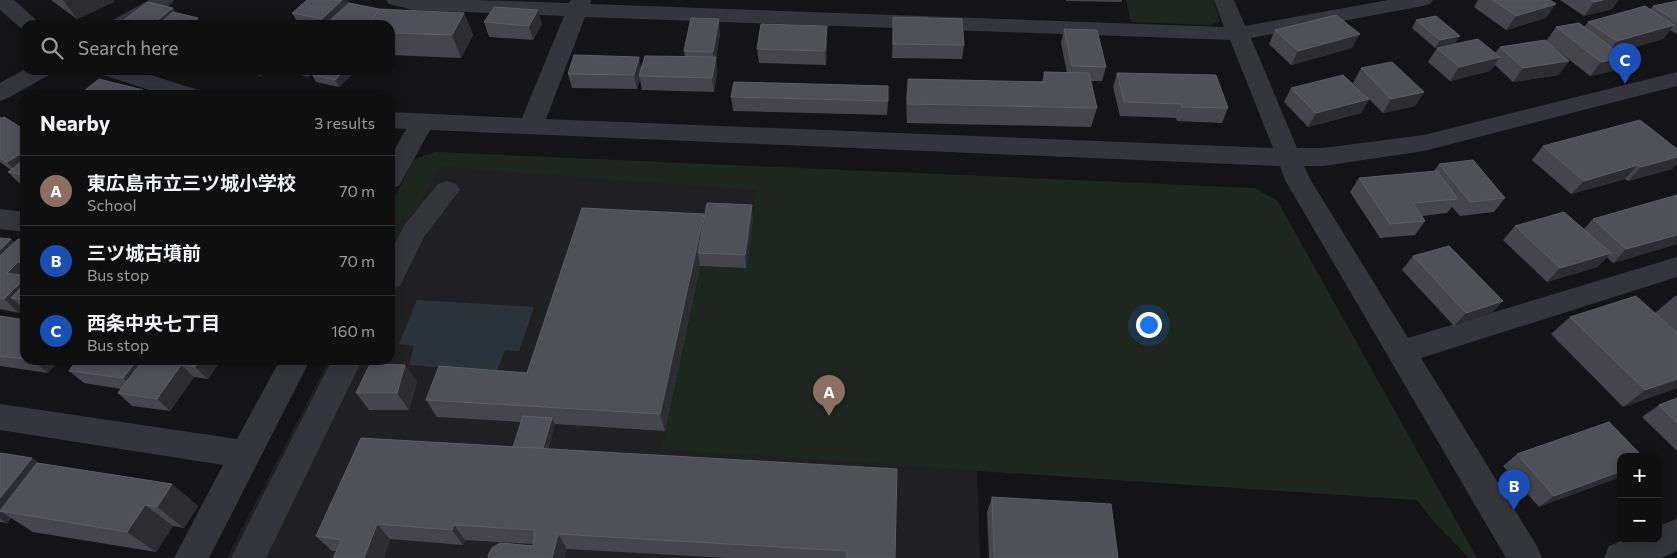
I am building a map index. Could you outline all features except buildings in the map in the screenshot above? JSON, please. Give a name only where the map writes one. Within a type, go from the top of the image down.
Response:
[{"type":"street","points":[[1,0],[25,20]]},
{"type":"street","points":[[130,20],[164,0]]},
{"type":"street","points":[[396,0],[413,4],[579,5],[1236,34],[1423,0]]},
{"type":"street","points":[[1224,0],[1236,34],[1298,180],[1525,558]]},
{"type":"street","points":[[531,126],[579,5]]},
{"type":"street","points":[[0,93],[32,75]]},
{"type":"street","points":[[127,75],[174,90]]},
{"type":"street","points":[[395,120],[1290,158],[1323,157],[1424,143],[1677,79]]},
{"type":"street","points":[[395,171],[422,122]]},
{"type":"street","points":[[395,268],[414,231],[447,190]]},
{"type":"street","points":[[0,218],[20,221]]},
{"type":"street","points":[[1402,352],[1677,267]]},
{"type":"street","points":[[192,558],[292,365]]},
{"type":"street","points":[[248,558],[344,365]]},
{"type":"street","points":[[0,417],[246,454]]},
{"type":"street","points":[[1621,558],[1677,534]]},
{"type":"shaded area","points":[[1126,0],[1213,0],[1220,21],[1211,25],[1131,22]]},
{"type":"shaded area","points":[[436,152],[1254,188],[1277,200],[1477,558],[1469,558],[1433,521],[1417,500],[662,449],[700,266],[746,268],[757,190],[441,167],[395,242],[395,196],[414,159]]},
{"type":"shaded area","points":[[440,167],[758,185],[1417,500],[977,471],[980,558],[227,558],[326,365],[395,365],[395,242]]},
{"type":"shaded area","points":[[417,300],[534,307],[519,351],[505,350],[497,371],[409,365],[414,346],[399,344]]},
{"type":"place","name":"西条中央七丁目","points":[[1625,84]]},
{"type":"place","name":"東広島市立三ツ城小学校","points":[[829,416]]},
{"type":"place","name":"三ツ城古墳前","points":[[1514,510]]}]
